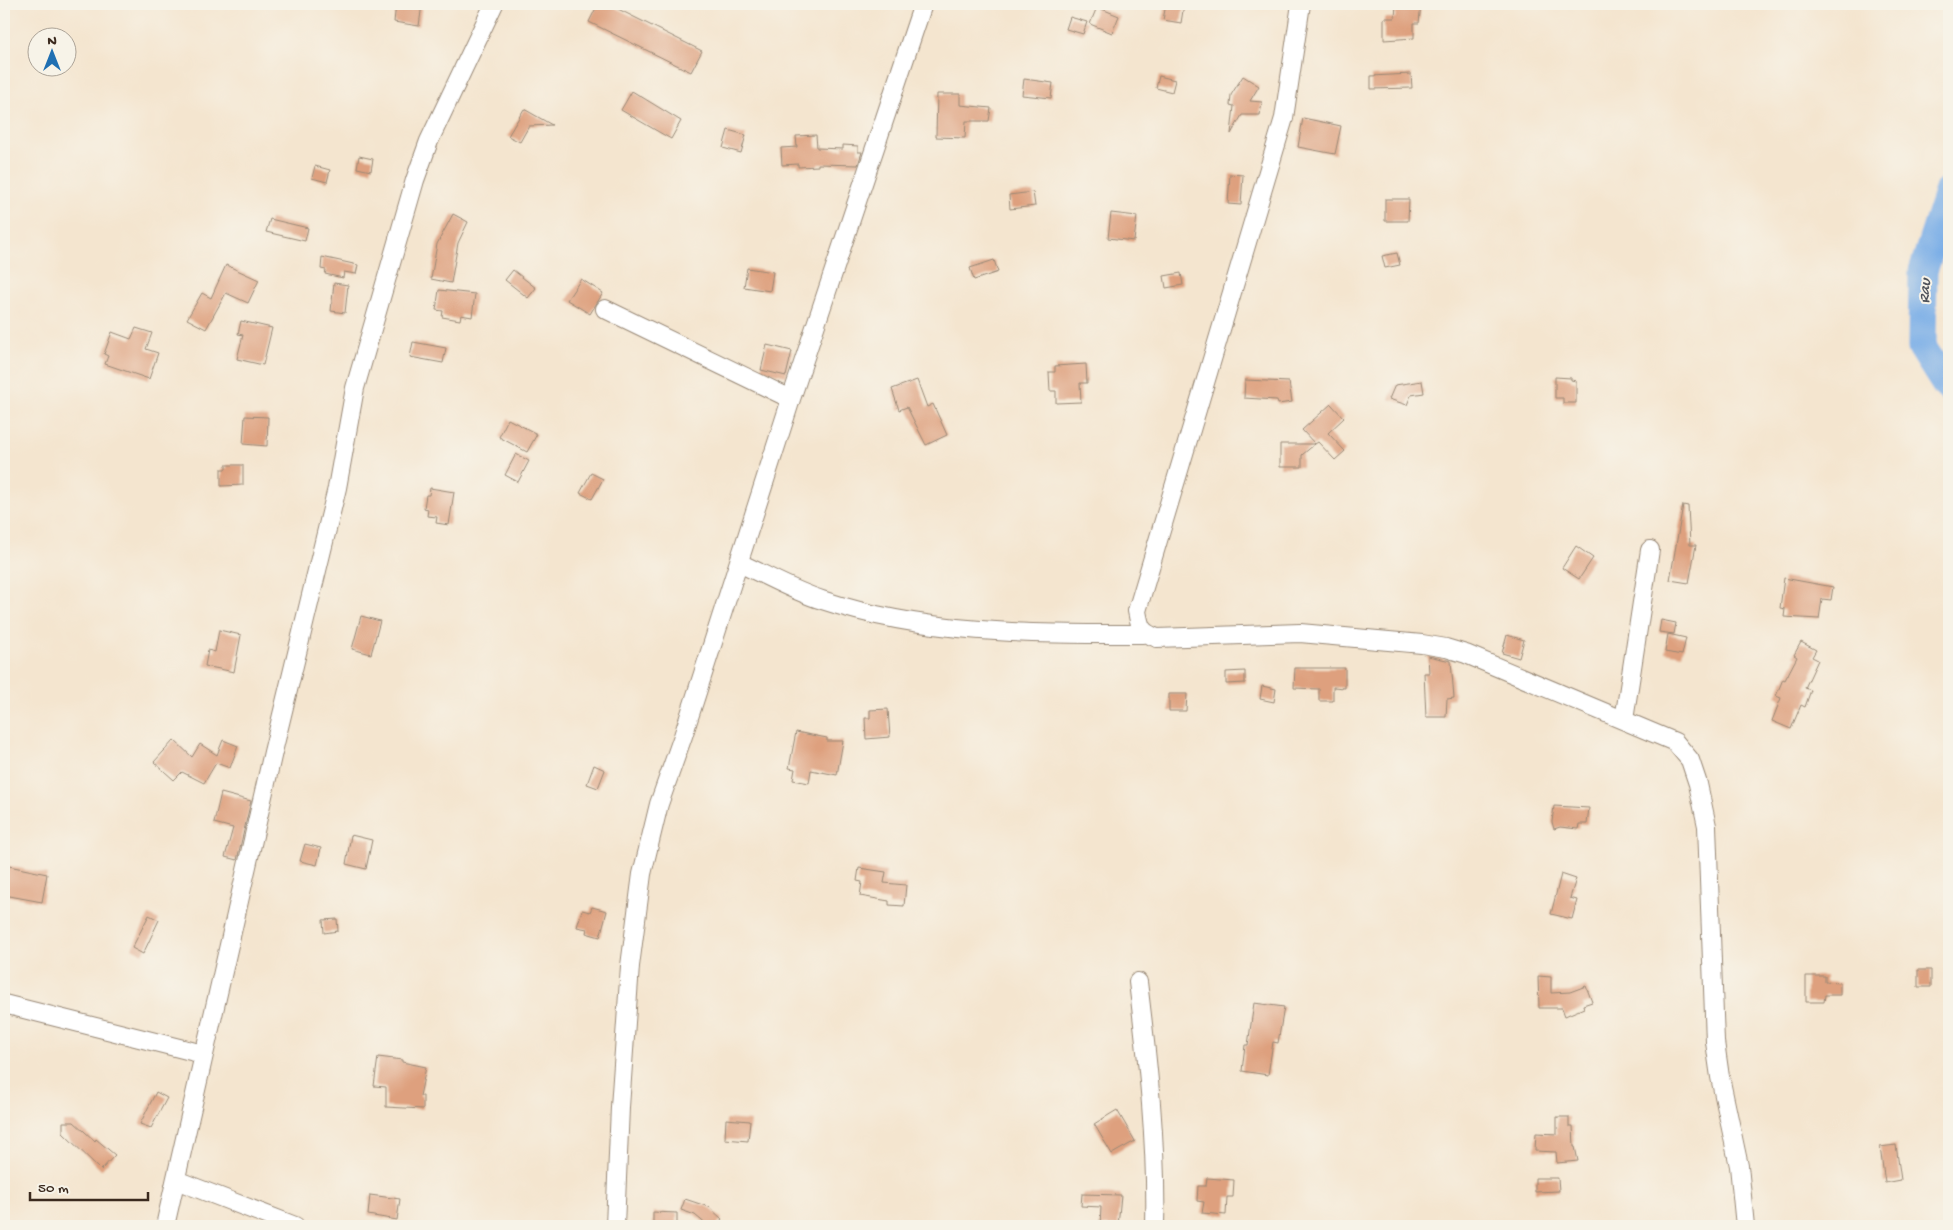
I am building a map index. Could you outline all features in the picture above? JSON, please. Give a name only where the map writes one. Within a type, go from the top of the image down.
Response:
[{"type":"street","points":[[165,1226],[272,752],[338,488],[355,388],[415,180],[429,141],[494,4]]},
{"type":"street","points":[[615,1226],[620,1107],[629,975],[642,874],[659,804],[684,736],[791,400],[923,4]]},
{"type":"street","points":[[1144,634],[1136,612],[1284,118],[1301,4]]},
{"type":"street","points":[[605,309],[791,400]]},
{"type":"street","points":[[1624,720],[1650,550]]},
{"type":"street","points":[[739,562],[820,600],[867,614],[944,628],[1035,634],[1144,634],[1157,638],[1300,633],[1422,644],[1446,648],[1466,654],[1675,742],[1690,760],[1698,784],[1707,826],[1715,1042],[1720,1077],[1739,1166],[1745,1226]]},
{"type":"street","points":[[1138,982],[1147,1054],[1152,1118],[1156,1190],[1155,1226]]},
{"type":"street","points":[[4,1004],[203,1054]]},
{"type":"street","points":[[176,1180],[295,1226]]},
{"type":"building","points":[[396,4],[422,4],[419,26],[394,22]]},
{"type":"building","points":[[598,4],[608,4],[702,51],[691,72],[589,22]]},
{"type":"building","points":[[1166,4],[1184,4],[1181,23],[1163,20]]},
{"type":"building","points":[[1396,4],[1421,4],[1419,23],[1414,23],[1414,38],[1384,40],[1384,18],[1395,18]]},
{"type":"building","points":[[1097,7],[1119,16],[1112,33],[1090,24]]},
{"type":"building","points":[[1070,17],[1087,22],[1083,34],[1066,29]]},
{"type":"building","points":[[1411,74],[1412,88],[1371,89],[1371,76]]},
{"type":"building","points":[[1159,76],[1175,80],[1172,92],[1156,88]]},
{"type":"building","points":[[1243,76],[1259,86],[1250,101],[1262,102],[1260,115],[1242,115],[1231,134],[1234,106],[1230,105],[1231,95]]},
{"type":"building","points":[[1024,79],[1053,83],[1051,98],[1022,95]]},
{"type":"building","points":[[632,91],[681,121],[671,139],[621,110]]},
{"type":"building","points":[[937,94],[960,94],[960,105],[991,108],[989,121],[966,121],[965,138],[936,137]]},
{"type":"building","points":[[524,109],[552,125],[529,126],[520,142],[508,136]]},
{"type":"building","points":[[1303,118],[1341,126],[1335,154],[1298,147]]},
{"type":"building","points":[[728,130],[746,135],[741,153],[723,148]]},
{"type":"building","points":[[816,135],[817,148],[843,149],[843,145],[858,146],[858,152],[862,152],[858,165],[818,164],[818,166],[798,167],[798,164],[782,165],[781,148],[797,147],[796,136]]},
{"type":"building","points":[[359,156],[373,159],[371,171],[357,168]]},
{"type":"building","points":[[315,166],[330,170],[327,182],[312,178]]},
{"type":"building","points":[[1230,174],[1243,175],[1241,205],[1228,204]]},
{"type":"building","points":[[1033,192],[1035,206],[1010,209],[1009,195]]},
{"type":"building","points":[[1385,199],[1409,199],[1408,221],[1385,221]]},
{"type":"building","points":[[1111,213],[1137,216],[1134,241],[1108,238]]},
{"type":"building","points":[[453,214],[468,222],[458,243],[451,283],[431,279],[437,244]]},
{"type":"building","points":[[270,219],[308,228],[305,241],[266,232]]},
{"type":"building","points":[[1397,253],[1400,265],[1385,268],[1382,256]]},
{"type":"building","points":[[322,257],[358,265],[356,274],[344,272],[343,278],[325,274],[326,270],[321,269]]},
{"type":"building","points":[[994,260],[998,272],[974,280],[970,268]]},
{"type":"building","points":[[226,265],[259,280],[248,303],[226,293],[206,329],[187,319],[202,293],[211,298]]},
{"type":"building","points":[[747,268],[773,272],[770,291],[744,287]]},
{"type":"building","points":[[513,270],[536,288],[528,298],[505,280]]},
{"type":"building","points":[[1181,273],[1183,285],[1166,288],[1164,276]]},
{"type":"building","points":[[581,279],[603,293],[590,314],[567,300]]},
{"type":"building","points":[[334,283],[348,285],[345,313],[331,311]]},
{"type":"building","points":[[439,290],[475,294],[472,317],[461,315],[460,320],[442,317],[443,311],[436,310]]},
{"type":"building","points":[[241,321],[272,328],[263,365],[237,359],[243,335],[238,334]]},
{"type":"building","points":[[136,328],[152,333],[146,349],[158,353],[149,379],[105,364],[108,356],[104,354],[112,332],[131,339]]},
{"type":"building","points":[[413,342],[446,348],[443,363],[410,357]]},
{"type":"building","points":[[767,345],[792,351],[786,376],[761,370]]},
{"type":"building","points":[[1086,364],[1087,383],[1080,383],[1081,402],[1056,403],[1056,391],[1050,391],[1049,372],[1055,372],[1055,366]]},
{"type":"building","points":[[1555,377],[1571,378],[1571,380],[1576,381],[1576,403],[1563,403],[1563,398],[1555,398]]},
{"type":"building","points":[[917,380],[927,407],[933,404],[947,435],[926,445],[907,407],[899,410],[892,389]]},
{"type":"building","points":[[1245,380],[1289,382],[1292,402],[1278,404],[1277,400],[1244,398]]},
{"type":"building","points":[[1422,381],[1424,393],[1411,395],[1407,405],[1389,399],[1395,385]]},
{"type":"building","points":[[1331,404],[1344,418],[1328,433],[1345,451],[1335,460],[1318,442],[1315,444],[1302,430]]},
{"type":"building","points":[[245,416],[268,417],[267,446],[243,444]]},
{"type":"building","points":[[508,419],[537,434],[527,452],[499,437]]},
{"type":"building","points":[[1280,444],[1315,444],[1302,455],[1302,467],[1280,467]]},
{"type":"building","points":[[516,454],[529,461],[518,482],[505,475]]},
{"type":"building","points":[[226,465],[243,465],[243,485],[221,486],[221,469],[226,469]]},
{"type":"building","points":[[591,473],[603,479],[592,499],[580,493]]},
{"type":"building","points":[[430,488],[454,492],[449,525],[436,523],[437,517],[427,516],[428,509],[424,508],[426,495],[429,495]]},
{"type":"building","points":[[1683,505],[1688,506],[1690,545],[1696,545],[1689,583],[1670,580]]},
{"type":"building","points":[[1576,546],[1593,558],[1579,579],[1562,568]]},
{"type":"building","points":[[1784,578],[1833,587],[1831,600],[1822,599],[1819,619],[1784,617],[1785,609],[1780,608]]},
{"type":"building","points":[[361,616],[380,621],[371,654],[352,649]]},
{"type":"building","points":[[1661,620],[1676,623],[1674,634],[1659,632]]},
{"type":"building","points":[[219,630],[241,635],[234,672],[205,666],[208,650],[215,652]]},
{"type":"building","points":[[1668,634],[1686,638],[1682,655],[1665,652]]},
{"type":"building","points":[[1507,635],[1524,640],[1519,658],[1502,653]]},
{"type":"building","points":[[1801,642],[1816,650],[1812,657],[1818,660],[1805,688],[1811,690],[1805,707],[1801,705],[1791,729],[1772,721],[1781,698],[1776,696],[1783,679],[1785,680],[1797,657],[1794,655]]},
{"type":"building","points":[[1428,656],[1451,661],[1454,698],[1447,699],[1446,717],[1426,717],[1424,673],[1429,673]]},
{"type":"building","points":[[1295,668],[1345,668],[1345,688],[1333,687],[1333,701],[1319,701],[1319,689],[1294,688]]},
{"type":"building","points":[[1245,671],[1245,683],[1226,684],[1226,672]]},
{"type":"building","points":[[1262,686],[1276,689],[1274,702],[1260,699]]},
{"type":"building","points":[[1169,694],[1187,694],[1186,711],[1169,711]]},
{"type":"building","points":[[888,709],[890,737],[866,739],[865,718],[870,718],[870,710]]},
{"type":"building","points":[[796,732],[827,738],[827,741],[843,741],[837,775],[811,770],[809,783],[793,780],[795,769],[789,768]]},
{"type":"building","points":[[174,740],[192,757],[200,744],[217,755],[223,740],[238,746],[230,768],[216,763],[204,783],[182,772],[174,780],[154,762]]},
{"type":"building","points":[[594,765],[605,770],[598,788],[587,784]]},
{"type":"building","points":[[221,793],[251,801],[237,860],[225,857],[233,828],[214,823]]},
{"type":"building","points":[[1554,806],[1589,808],[1587,824],[1579,824],[1578,829],[1560,827],[1554,829],[1552,822]]},
{"type":"building","points":[[351,835],[372,840],[366,869],[346,864]]},
{"type":"building","points":[[305,844],[321,848],[317,865],[300,861]]},
{"type":"building","points":[[4,865],[47,874],[42,902],[4,895]]},
{"type":"building","points":[[859,868],[886,872],[884,883],[906,885],[904,906],[889,905],[889,901],[860,896],[862,882],[857,881]]},
{"type":"building","points":[[1561,874],[1576,879],[1570,898],[1577,900],[1572,919],[1551,914]]},
{"type":"building","points":[[592,907],[607,911],[600,937],[586,933],[587,929],[577,927],[582,910],[590,912]]},
{"type":"building","points":[[149,915],[159,920],[143,954],[132,948]]},
{"type":"building","points":[[337,919],[338,931],[324,933],[323,920]]},
{"type":"building","points":[[1918,970],[1931,970],[1931,987],[1918,987]]},
{"type":"building","points":[[1538,976],[1551,977],[1551,993],[1570,992],[1586,986],[1592,1002],[1583,1005],[1584,1008],[1565,1016],[1562,1008],[1539,1008]]},
{"type":"building","points":[[1806,976],[1825,976],[1825,982],[1840,983],[1840,995],[1825,995],[1824,1002],[1806,1002]]},
{"type":"building","points":[[1254,1003],[1284,1007],[1278,1043],[1273,1042],[1268,1075],[1242,1071],[1245,1045],[1248,1045]]},
{"type":"building","points":[[378,1057],[402,1060],[402,1062],[426,1067],[420,1096],[423,1096],[423,1109],[386,1107],[386,1087],[374,1086]]},
{"type":"building","points":[[156,1092],[167,1098],[151,1128],[140,1124]]},
{"type":"building","points":[[1117,1110],[1135,1141],[1112,1154],[1094,1124]]},
{"type":"building","points":[[1557,1117],[1569,1117],[1569,1126],[1573,1126],[1574,1147],[1578,1161],[1557,1163],[1556,1152],[1535,1151],[1536,1133],[1557,1134]]},
{"type":"building","points":[[726,1119],[750,1121],[748,1141],[725,1139]]},
{"type":"building","points":[[63,1122],[74,1122],[95,1141],[96,1139],[115,1155],[101,1170],[63,1133]]},
{"type":"building","points":[[1896,1145],[1901,1180],[1885,1183],[1880,1147]]},
{"type":"building","points":[[1207,1178],[1234,1180],[1233,1197],[1227,1197],[1226,1215],[1202,1213],[1204,1202],[1197,1201],[1198,1186],[1206,1186]]},
{"type":"building","points":[[1535,1178],[1558,1178],[1559,1191],[1535,1192]]},
{"type":"building","points":[[1082,1194],[1121,1195],[1118,1226],[1100,1226],[1101,1207],[1081,1206]]},
{"type":"building","points":[[370,1195],[400,1199],[397,1220],[368,1215]]},
{"type":"building","points":[[685,1199],[709,1207],[722,1219],[716,1226],[708,1226],[695,1215],[681,1210]]},
{"type":"building","points":[[653,1212],[677,1213],[677,1226],[653,1226]]},
{"type":"waterway","name":"Rau","points":[[1949,190],[1923,271],[1922,347],[1949,388]]}]
